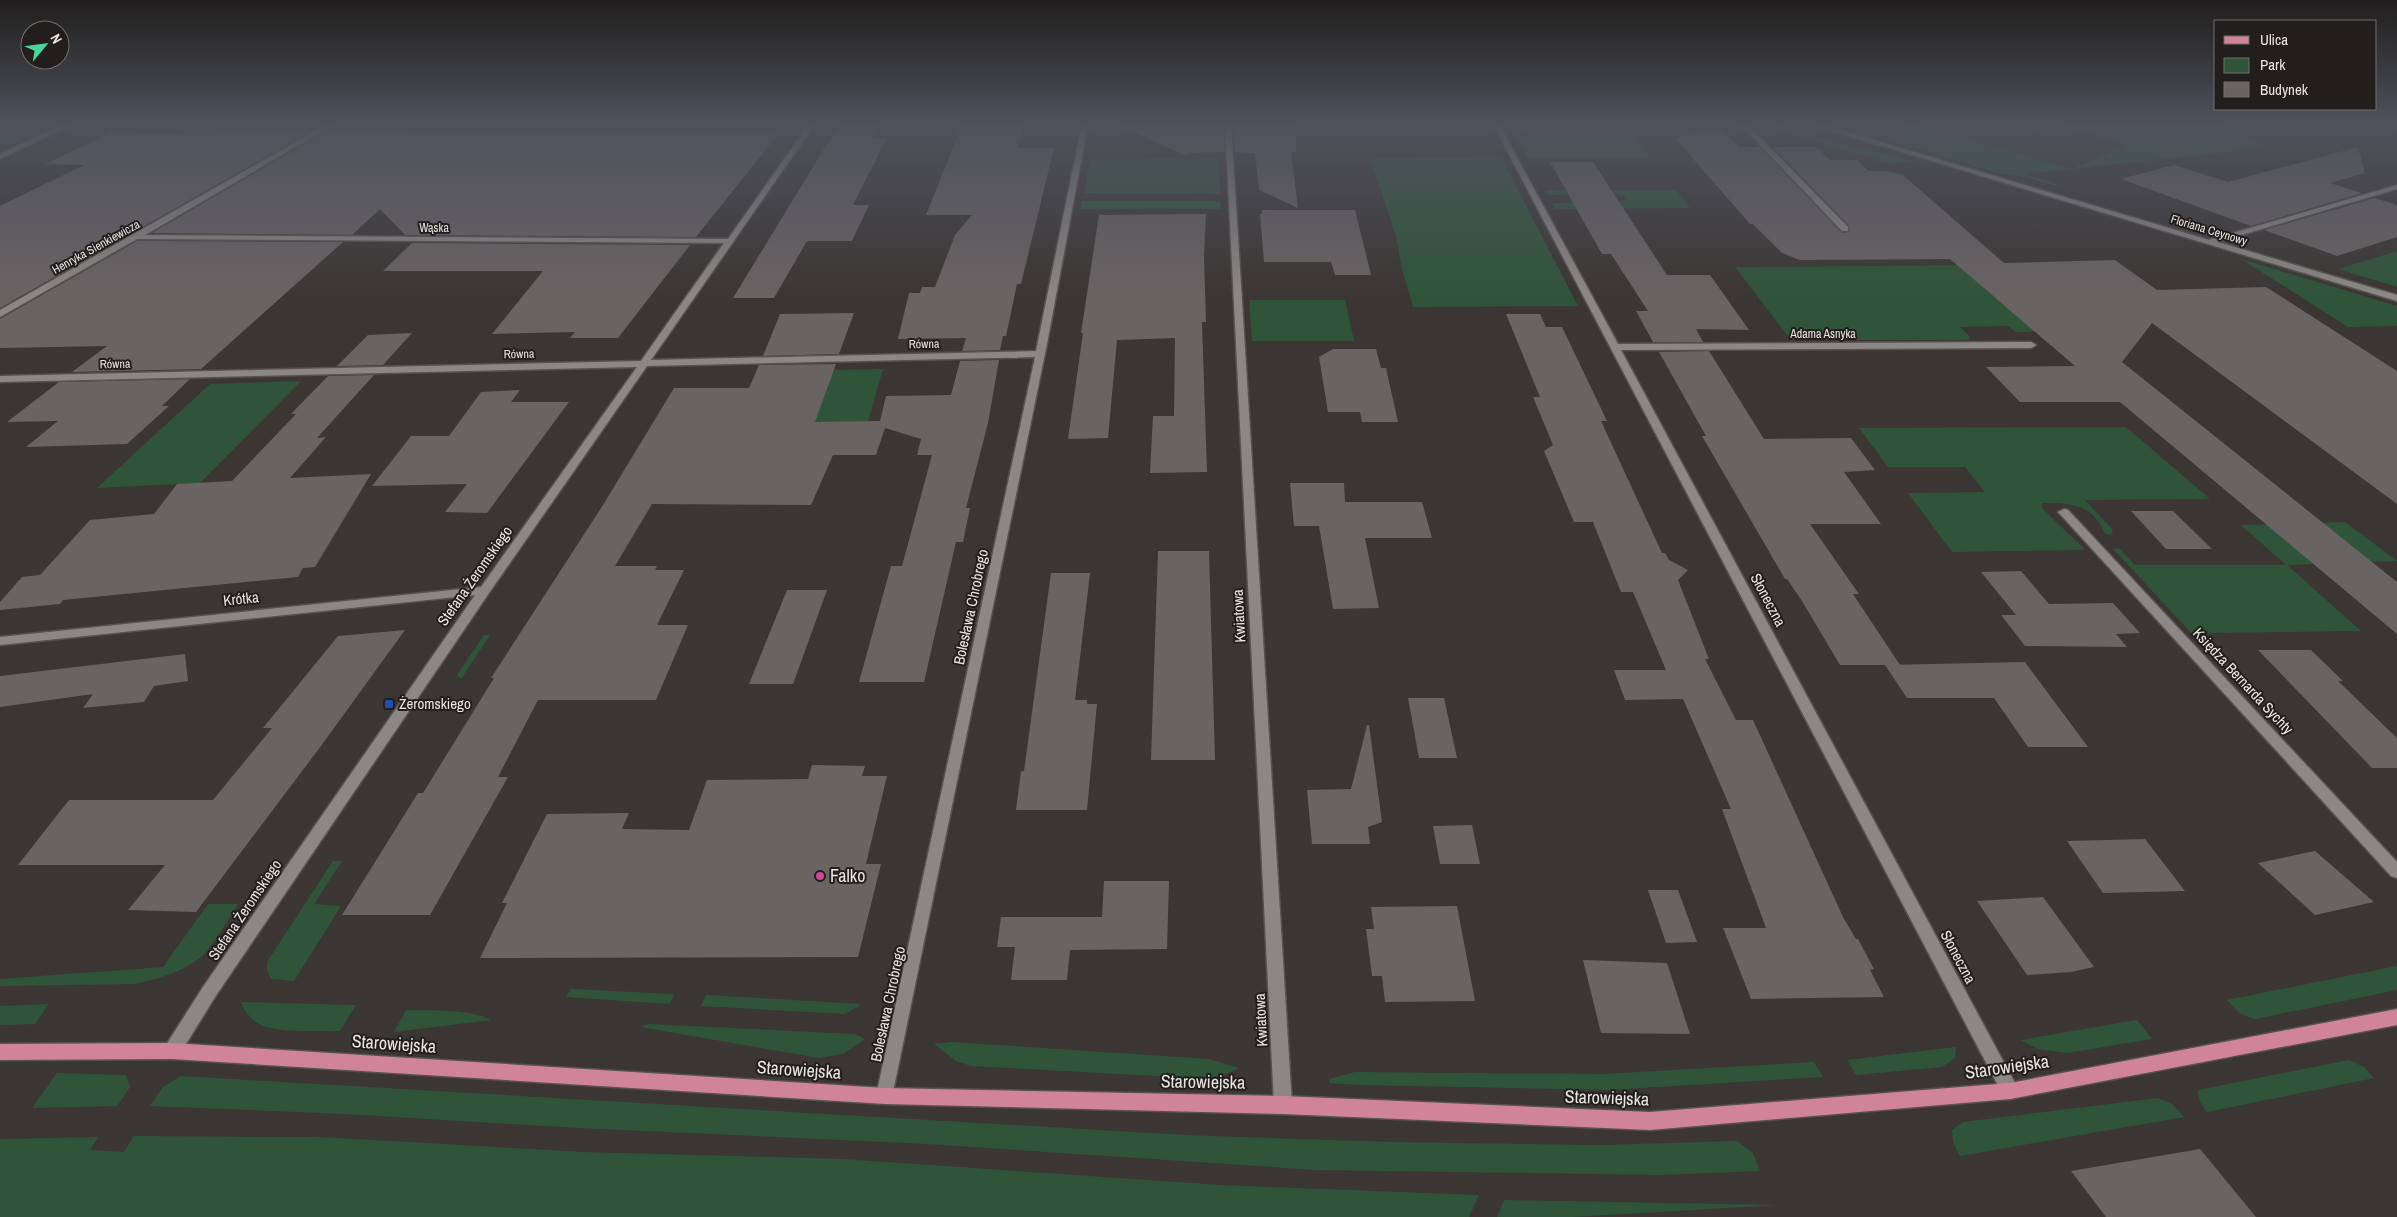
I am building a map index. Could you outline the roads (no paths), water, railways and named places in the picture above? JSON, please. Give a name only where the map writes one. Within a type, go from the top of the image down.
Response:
[{"type":"main road","name":"Starowiejska","points":[[0,1052],[172,1051],[886,1096],[1282,1106],[1650,1121],[2010,1091],[2397,1017]]},
{"type":"street","name":"Henryka Sienkiewicza","points":[[0,314],[234,181]]},
{"type":"street","name":"Stefana Żeromskiego","points":[[172,1051],[209,992],[485,590],[772,181]]},
{"type":"street","name":"Bolesława Chrobrego","points":[[886,1096],[1074,181]]},
{"type":"street","name":"Kwiatowa","points":[[1231,181],[1282,1106]]},
{"type":"street","name":"Słoneczna","points":[[1527,181],[2010,1091]]},
{"type":"street","points":[[1798,181],[1845,229]]},
{"type":"street","name":"Floriana Ceynowy","points":[[2004,181],[2397,298]]},
{"type":"street","points":[[2210,242],[2397,187]]},
{"type":"street","name":"Wąska","points":[[138,237],[730,241]]},
{"type":"street","name":"Adama Asnyka","points":[[1616,347],[2031,345]]},
{"type":"street","name":"Równa","points":[[0,379],[1039,354]]},
{"type":"street","name":"Księdza Bernarda Sychty","points":[[2064,512],[2397,872]]},
{"type":"street","name":"Krótka","points":[[0,641],[485,590]]},
{"type":"place","name":"Żeromskiego","points":[[389,704]]},
{"type":"place","name":"Falko","points":[[820,876]]}]
